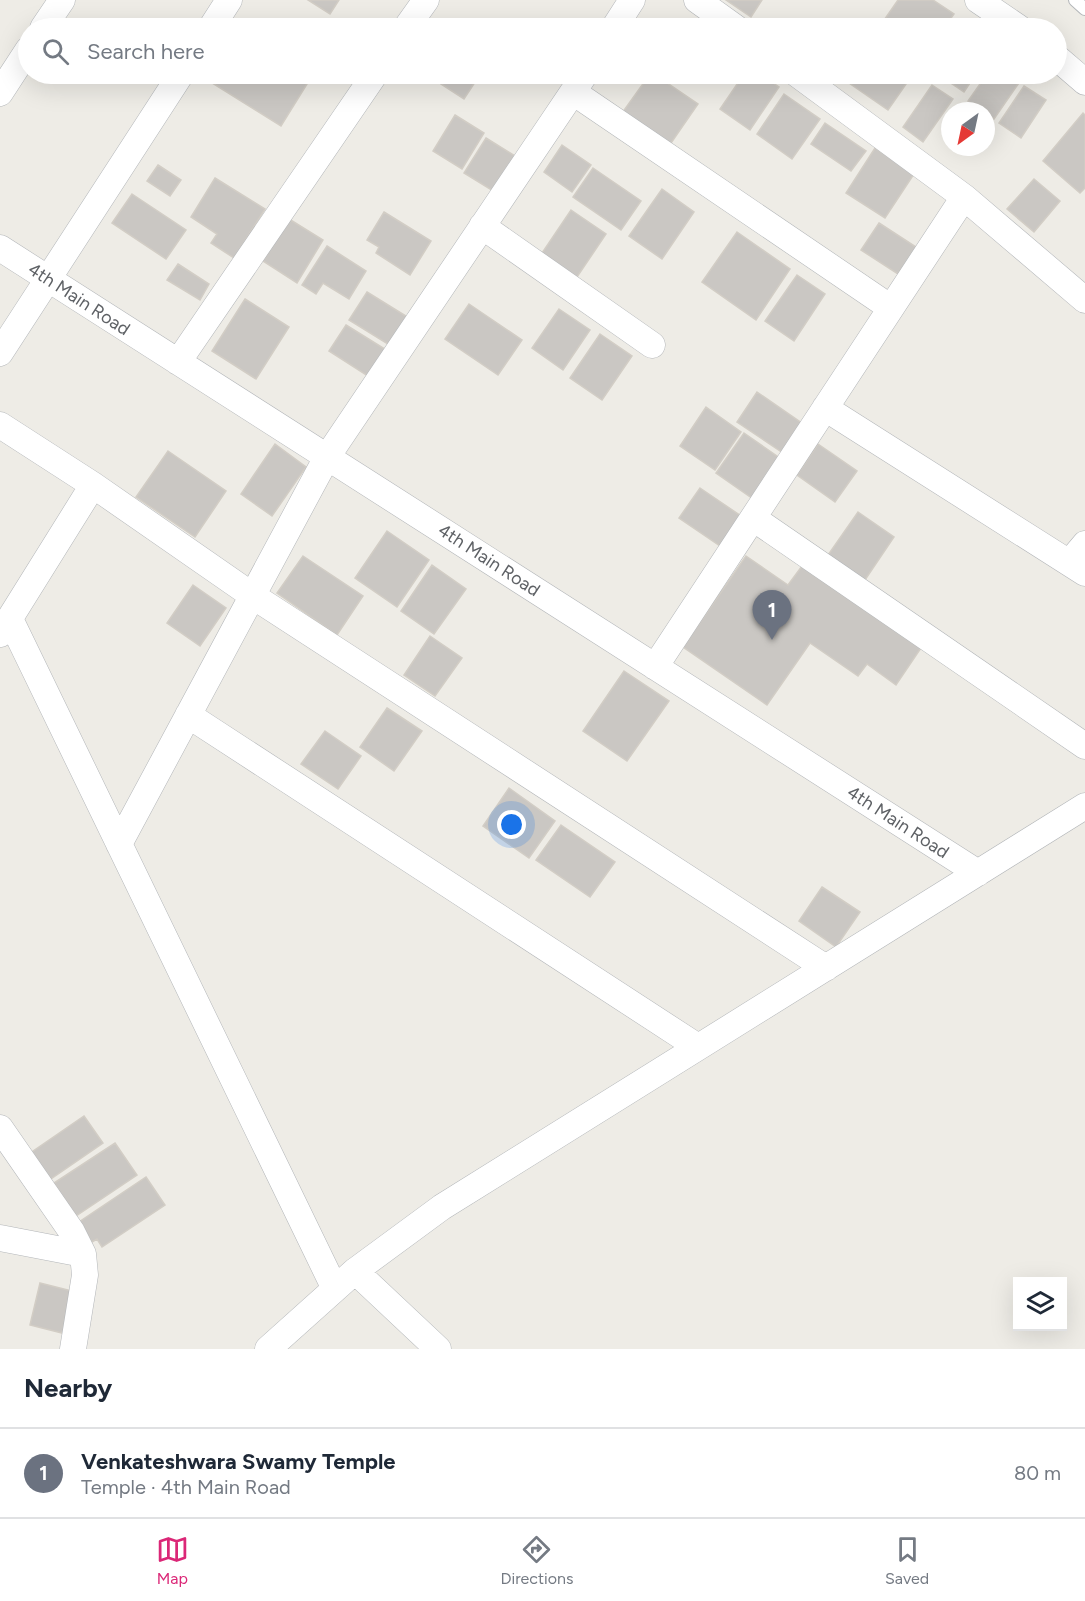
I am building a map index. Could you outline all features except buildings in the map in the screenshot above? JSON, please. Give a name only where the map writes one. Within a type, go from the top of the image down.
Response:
[{"type":"street","points":[[50,18],[62,0]]},
{"type":"street","points":[[217,18],[229,0]]},
{"type":"street","points":[[413,18],[426,0]]},
{"type":"street","points":[[620,18],[632,0]]},
{"type":"street","points":[[697,0],[722,18]]},
{"type":"street","points":[[978,0],[1004,18]]},
{"type":"street","points":[[0,93],[18,65]]},
{"type":"street","points":[[1067,66],[1085,82]]},
{"type":"street","points":[[0,354],[174,84]]},
{"type":"street","points":[[178,362],[368,84]]},
{"type":"street","points":[[119,844],[327,457],[578,84]]},
{"type":"street","points":[[580,84],[891,308]]},
{"type":"street","points":[[811,84],[964,196],[1085,300]]},
{"type":"street","points":[[655,667],[964,196]]},
{"type":"street","points":[[482,226],[652,345]]},
{"type":"street","name":"4th Main Road","points":[[0,248],[978,873]]},
{"type":"street","points":[[825,408],[1079,560]]},
{"type":"street","points":[[0,425],[93,485],[253,596],[826,968]]},
{"type":"street","points":[[93,485],[5,627],[119,844],[335,1289]]},
{"type":"street","points":[[753,518],[1085,746]]},
{"type":"street","points":[[188,715],[698,1047]]},
{"type":"street","points":[[268,1349],[355,1271],[442,1207],[1085,806]]},
{"type":"street","points":[[0,1128],[72,1232],[82,1254],[85,1275],[74,1349]]},
{"type":"street","points":[[0,1238],[82,1254]]},
{"type":"street","points":[[355,1271],[438,1349]]},
{"type":"lane","points":[[1075,0],[1085,9]]},
{"type":"place","name":"Venkateshwara Swamy Temple","points":[[772,640]]}]
